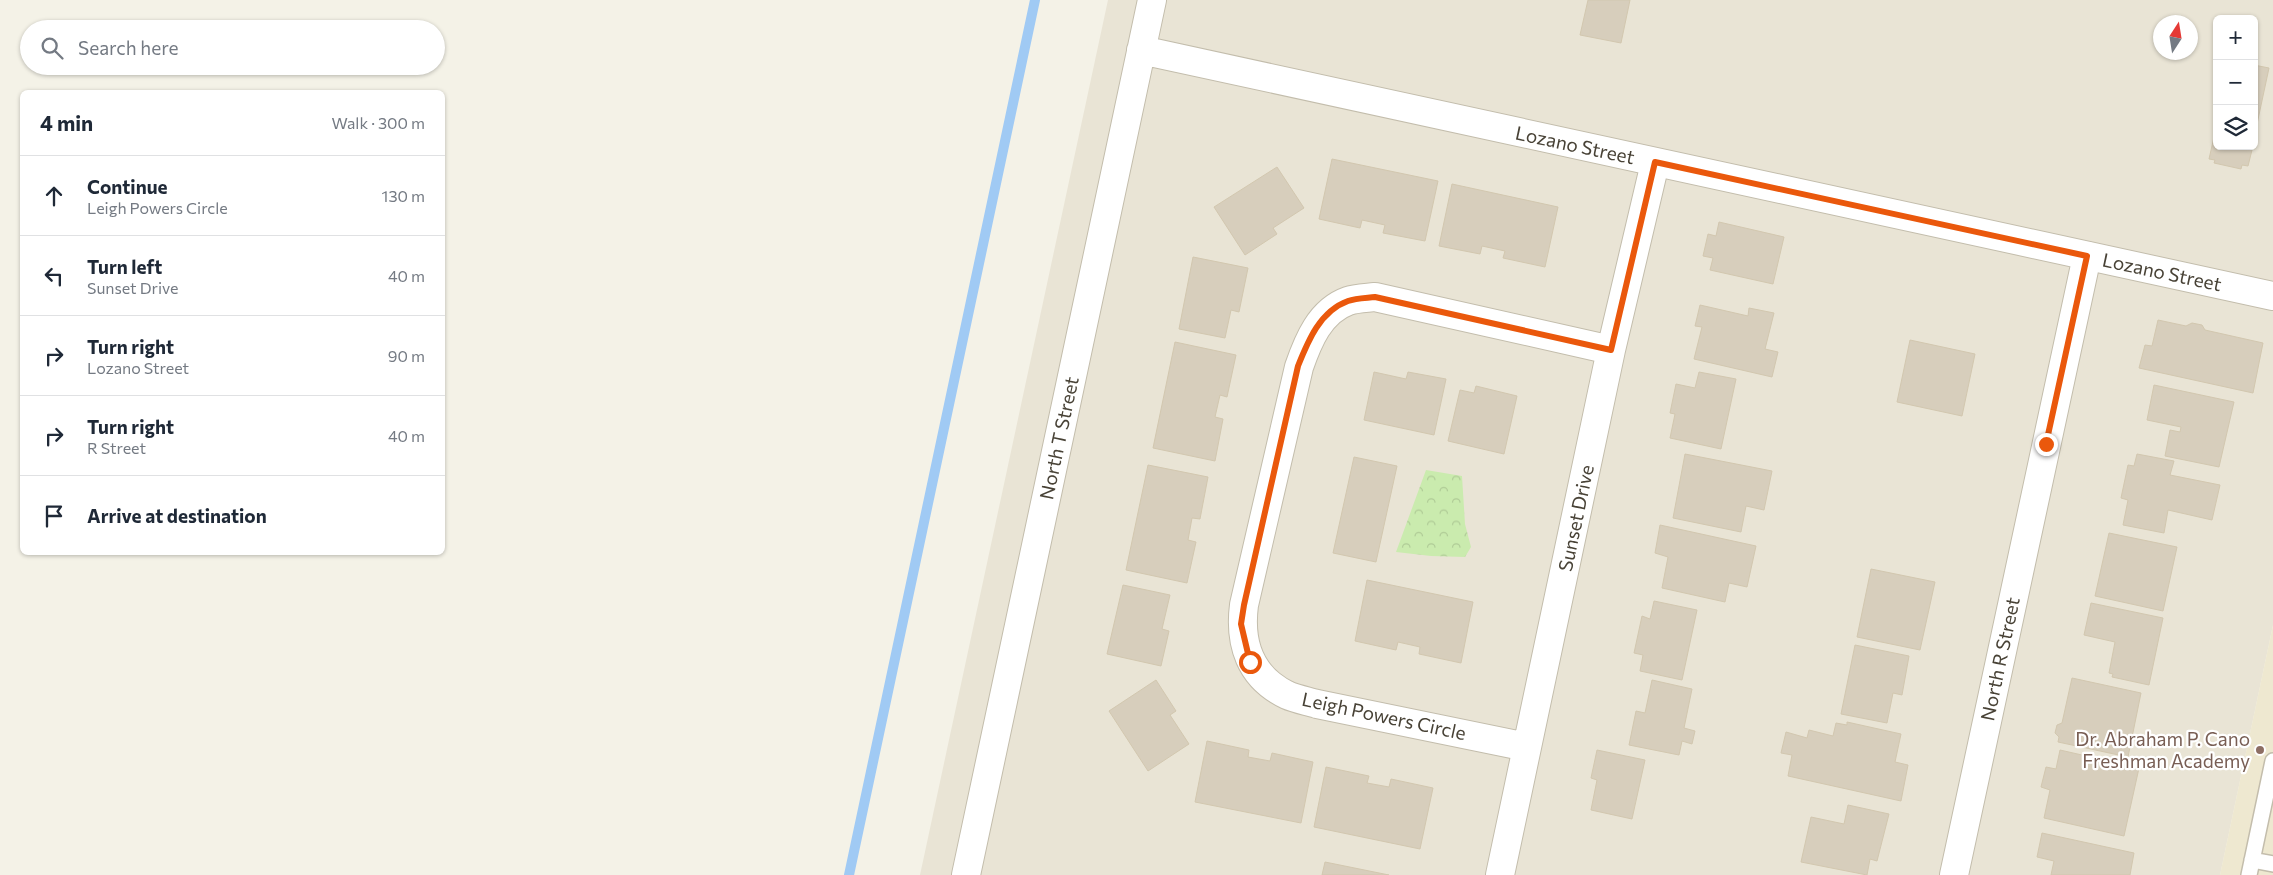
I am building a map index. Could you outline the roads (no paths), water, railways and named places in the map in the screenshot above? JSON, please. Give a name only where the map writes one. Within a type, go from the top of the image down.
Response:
[{"type":"street","name":"North T Street","points":[[966,875],[1152,0]]},
{"type":"street","name":"Lozano Street","points":[[1141,50],[2273,296]]},
{"type":"street","name":"Sunset Drive","points":[[1500,875],[1611,350],[1655,162]]},
{"type":"street","name":"North R Street","points":[[1954,875],[2087,256]]},
{"type":"street","name":"Leigh Powers Circle","points":[[1527,747],[1317,704],[1287,695],[1264,680],[1250,662],[1241,624],[1244,605],[1298,366],[1310,336],[1327,314],[1348,301],[1375,297],[1611,350]]},
{"type":"lane","points":[[2249,875],[2273,762]]},
{"type":"lane","points":[[2252,860],[2273,864]]},
{"type":"waterway","points":[[849,875],[1035,0]]},
{"type":"place","name":"Dr. Abraham P. Cano Freshman Academy","points":[[2260,750]]}]
